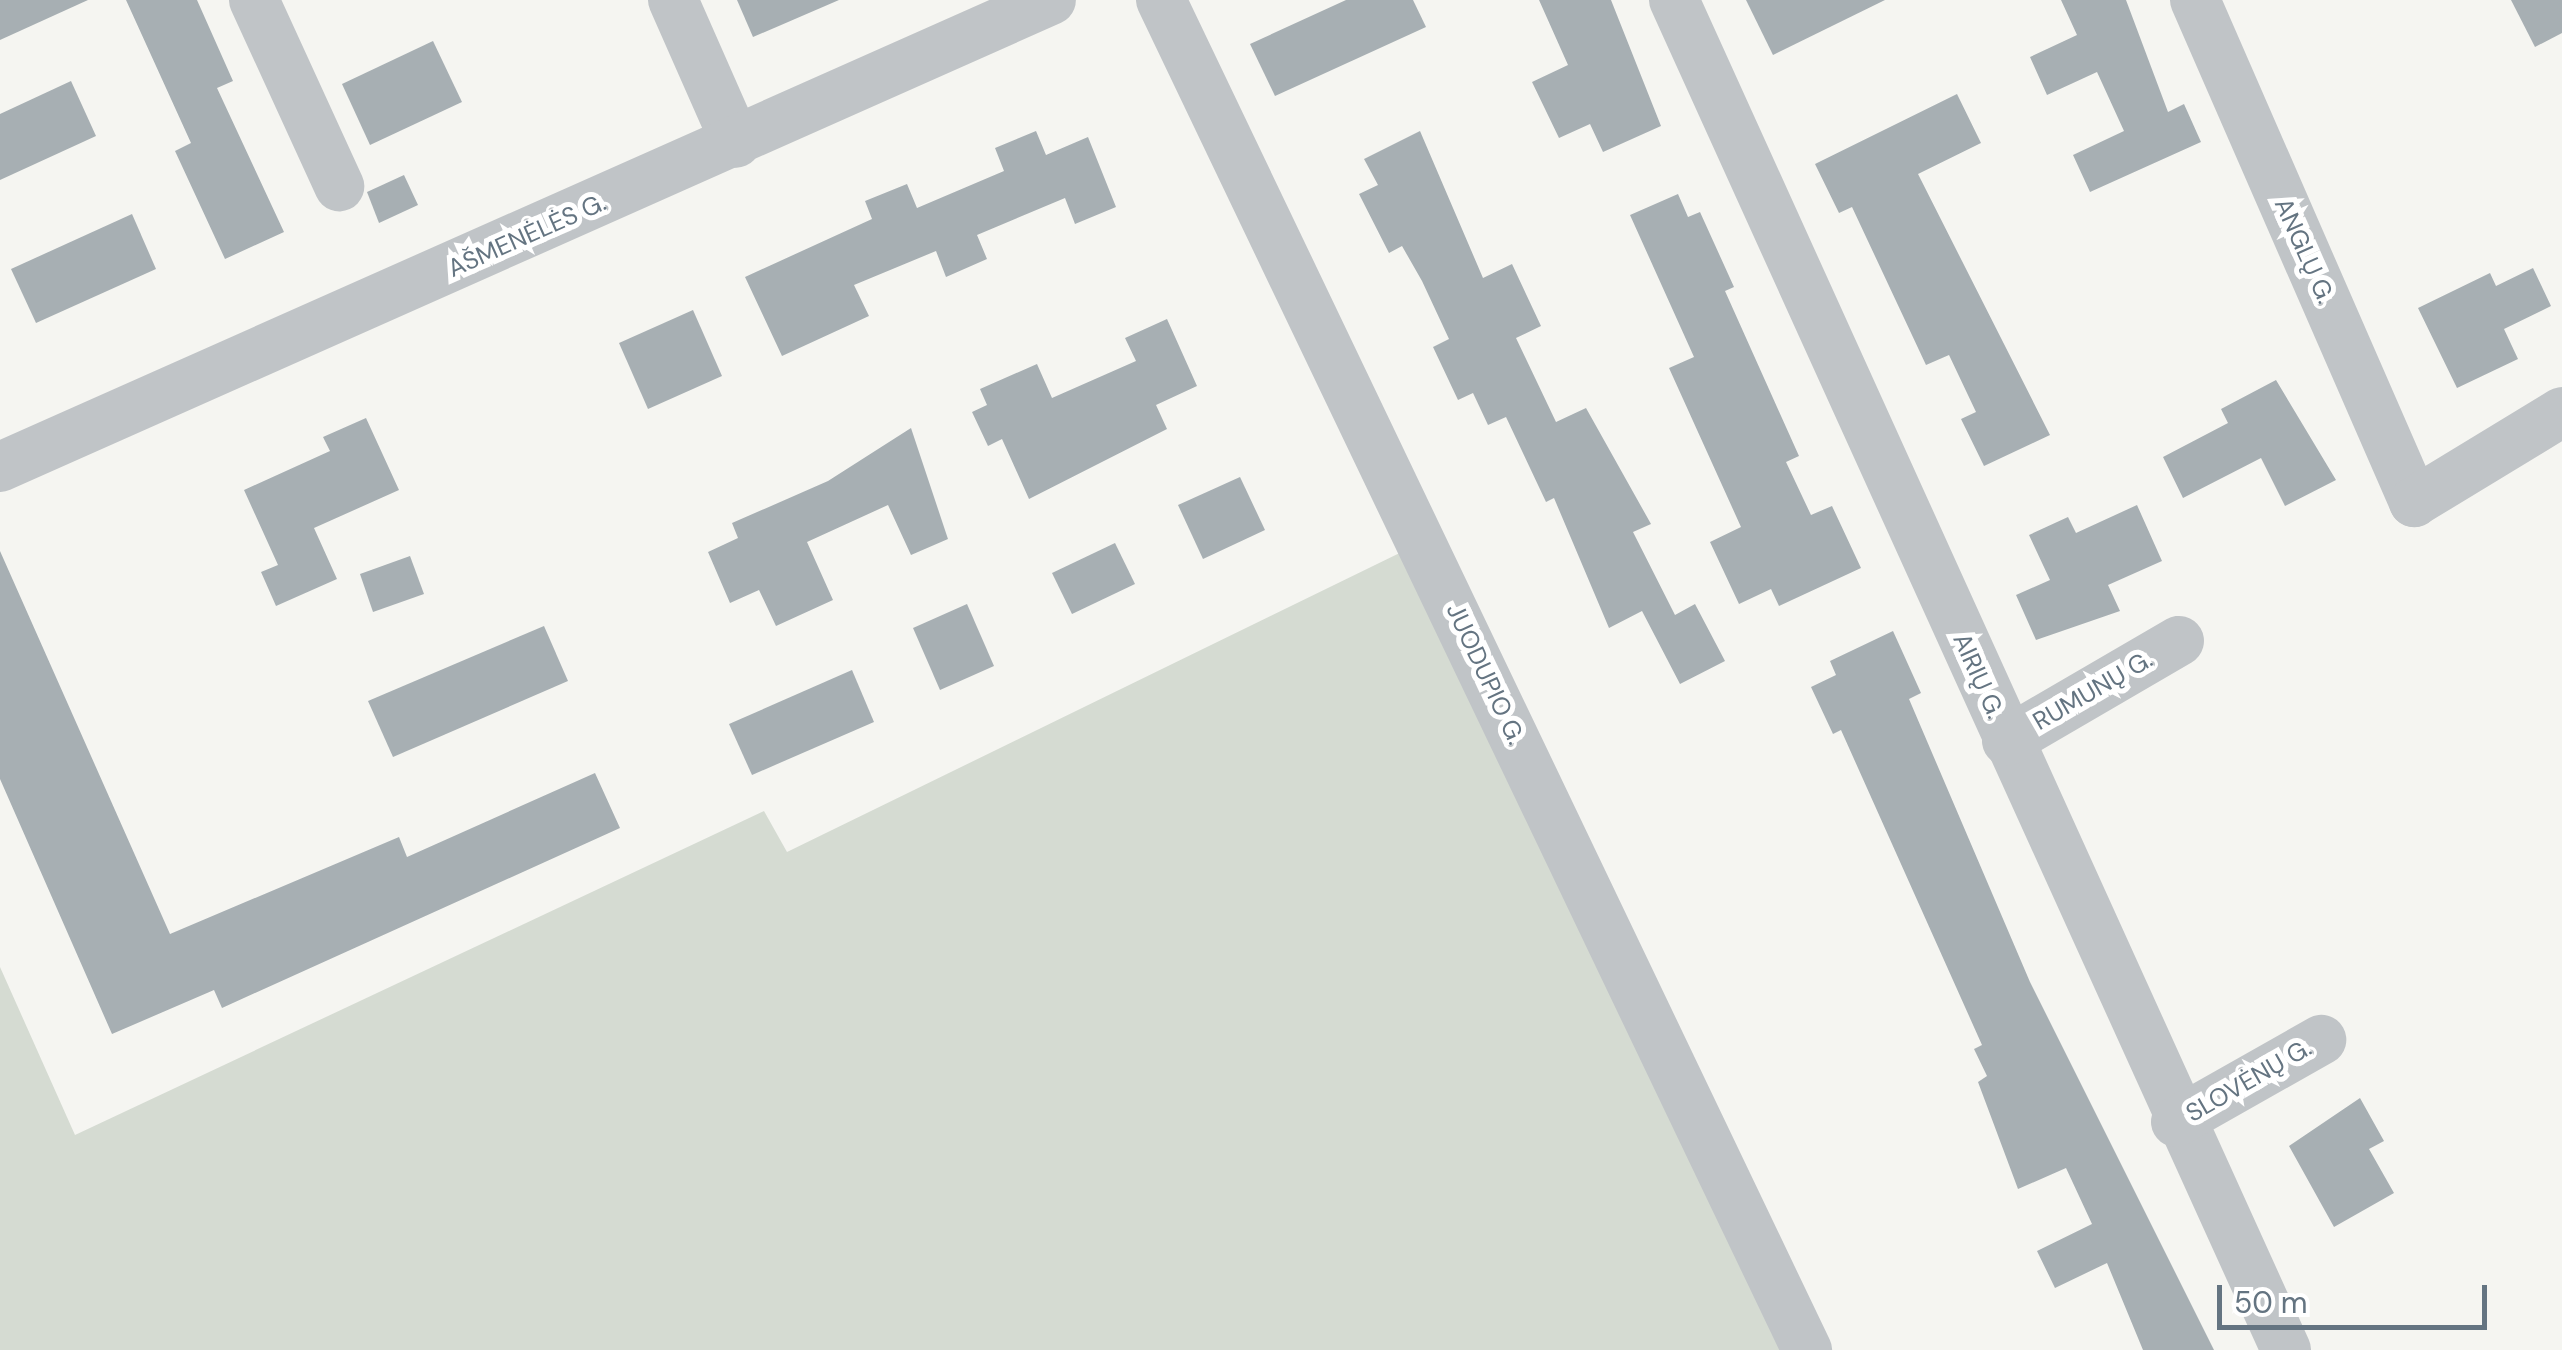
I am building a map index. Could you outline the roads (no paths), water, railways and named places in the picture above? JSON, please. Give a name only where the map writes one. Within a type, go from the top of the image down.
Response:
[{"type":"street","points":[[254,0],[340,186]]},
{"type":"street","points":[[673,0],[736,143]]},
{"type":"street","name":"AŠMENĖLĖS G.","points":[[5,452],[736,143],[1051,0]]},
{"type":"street","name":"JUODUPIO G.","points":[[1161,0],[1807,1350]]},
{"type":"street","name":"AIRIŲ G.","points":[[1674,0],[2176,1122],[2286,1350]]},
{"type":"street","name":"ANGLŲ G.","points":[[2195,0],[2414,502],[2562,412]]},
{"type":"street","name":"RUMUNŲ G.","points":[[2007,741],[2179,640]]},
{"type":"street","name":"SLOVĖNŲ G.","points":[[2176,1122],[2321,1040]]}]
